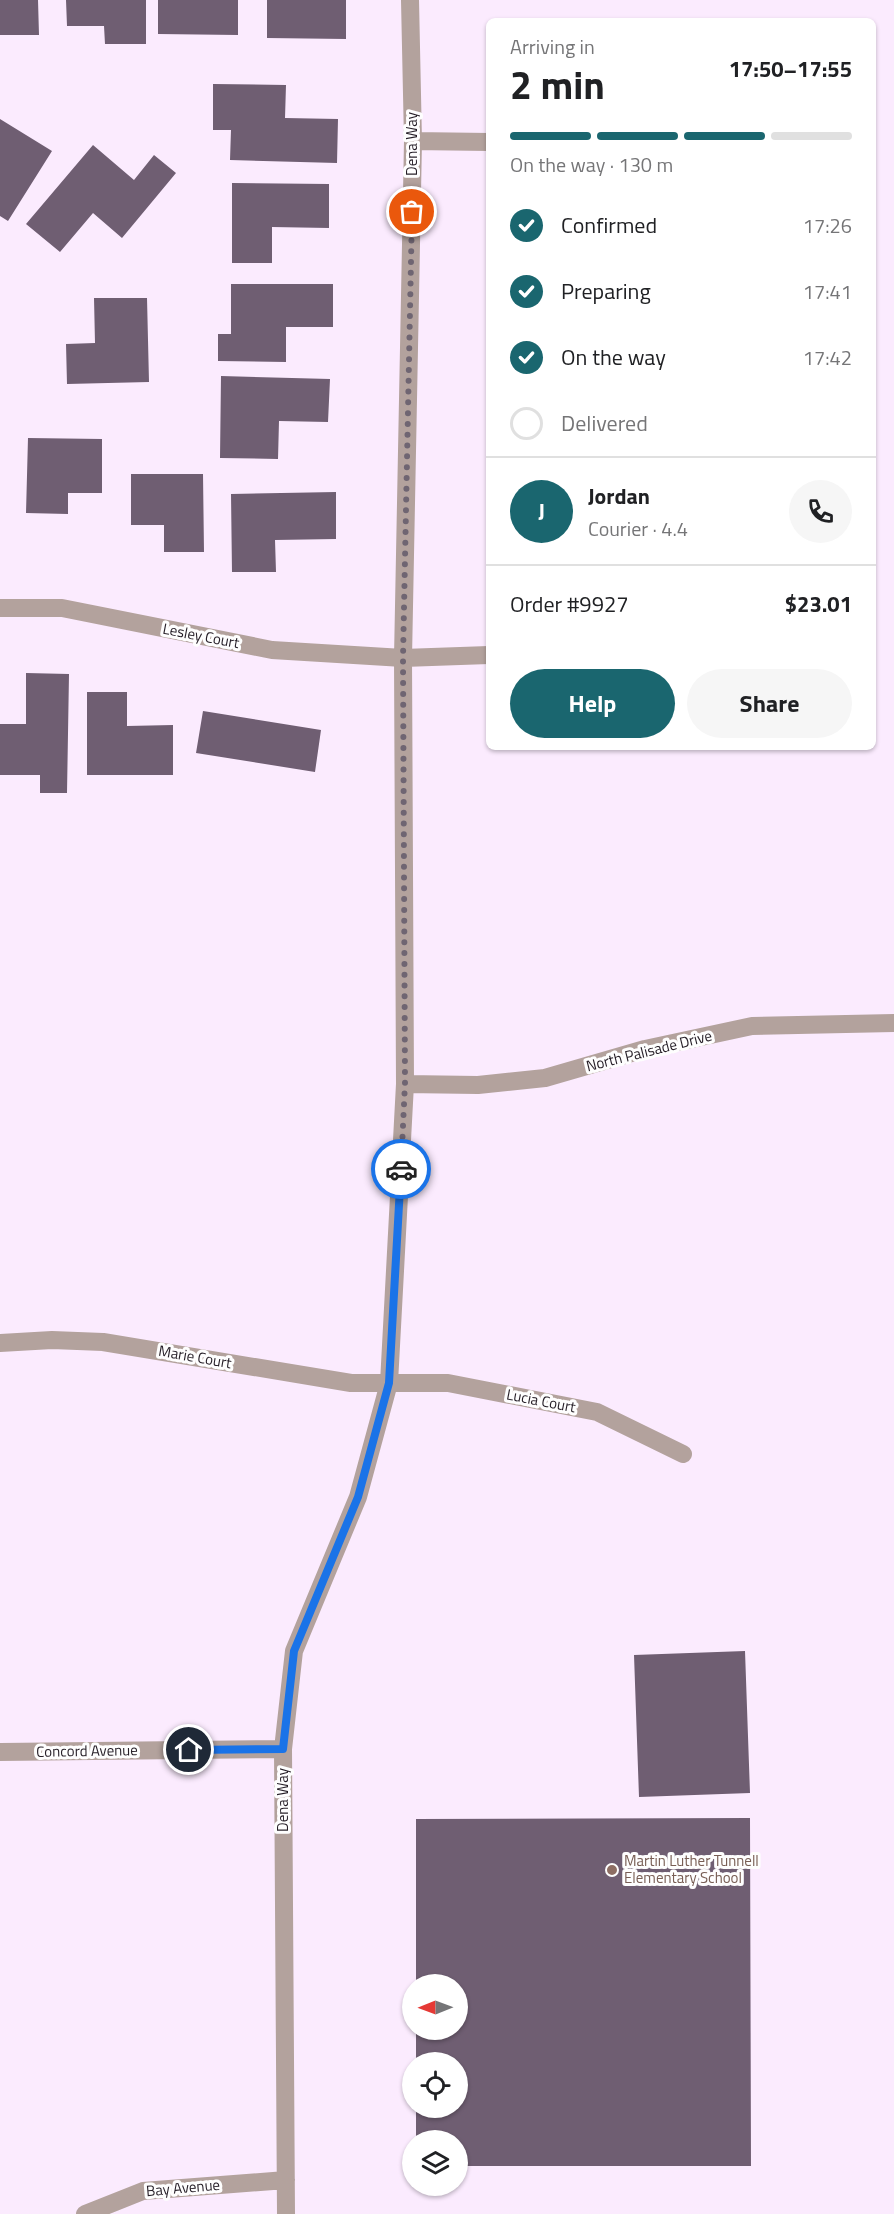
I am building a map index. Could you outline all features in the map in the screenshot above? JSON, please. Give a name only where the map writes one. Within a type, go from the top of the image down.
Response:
[{"type":"street","name":"Dena Way","points":[[286,2214],[283,1749],[294,1651],[358,1497],[389,1383],[405,1083],[403,658],[413,141],[410,0]]},
{"type":"street","points":[[413,141],[486,142]]},
{"type":"street","name":"Lesley Court","points":[[0,608],[62,608],[272,650],[403,658],[486,655]]},
{"type":"street","name":"North Palisade Drive","points":[[405,1083],[478,1085],[545,1078],[645,1049],[752,1026],[894,1023]]},
{"type":"street","name":"Marie Court","points":[[0,1342],[52,1340],[103,1342],[351,1383],[389,1383]]},
{"type":"street","name":"Lucia Court","points":[[389,1383],[448,1383],[597,1412],[683,1454]]},
{"type":"street","name":"Concord Avenue","points":[[0,1752],[283,1749]]},
{"type":"street","name":"Bay Avenue","points":[[84,2214],[143,2191],[286,2180]]},
{"type":"building","points":[[0,0],[38,0],[39,35],[0,35]]},
{"type":"building","points":[[66,0],[146,0],[146,44],[105,44],[104,26],[67,26]]},
{"type":"building","points":[[158,0],[238,0],[238,35],[158,34]]},
{"type":"building","points":[[267,0],[346,0],[346,39],[267,38]]},
{"type":"building","points":[[213,84],[286,85],[285,118],[338,119],[337,163],[230,160],[231,130],[213,130]]},
{"type":"building","points":[[0,119],[52,151],[8,221],[0,216]]},
{"type":"building","points":[[93,145],[134,180],[154,155],[176,173],[122,238],[93,213],[60,252],[26,224]]},
{"type":"building","points":[[232,183],[329,184],[329,228],[272,227],[272,263],[232,263]]},
{"type":"building","points":[[231,284],[333,284],[333,327],[286,327],[286,362],[218,361],[218,334],[231,334]]},
{"type":"building","points":[[94,298],[147,298],[149,382],[67,384],[66,344],[95,343]]},
{"type":"building","points":[[221,376],[330,379],[328,422],[279,421],[278,459],[220,458]]},
{"type":"building","points":[[28,438],[102,439],[102,493],[68,493],[68,514],[26,513]]},
{"type":"building","points":[[131,474],[203,474],[204,552],[164,552],[164,525],[131,525]]},
{"type":"building","points":[[336,492],[336,539],[275,540],[276,572],[232,572],[231,494]]},
{"type":"building","points":[[26,673],[69,674],[67,793],[40,793],[40,775],[0,775],[0,724],[26,724]]},
{"type":"building","points":[[87,692],[127,692],[127,726],[173,725],[173,775],[87,775]]},
{"type":"building","points":[[203,711],[321,730],[315,772],[196,753]]},
{"type":"building","points":[[745,1651],[750,1793],[639,1797],[634,1655]]},
{"type":"building","points":[[750,1818],[751,2166],[468,2166],[468,2130],[416,2130],[416,2118],[468,2118],[468,2052],[416,2052],[416,2040],[468,2040],[468,1974],[416,1974],[416,1819]]},
{"type":"way so far","points":[[401,1169],[405,1083],[403,658],[412,212]]},
{"type":"place","name":"Martin Luther Tunnell Elementary School","points":[[612,1870]]},
{"type":"route","points":[[189,1750],[283,1749],[294,1651],[358,1497],[389,1383],[401,1169]]}]
